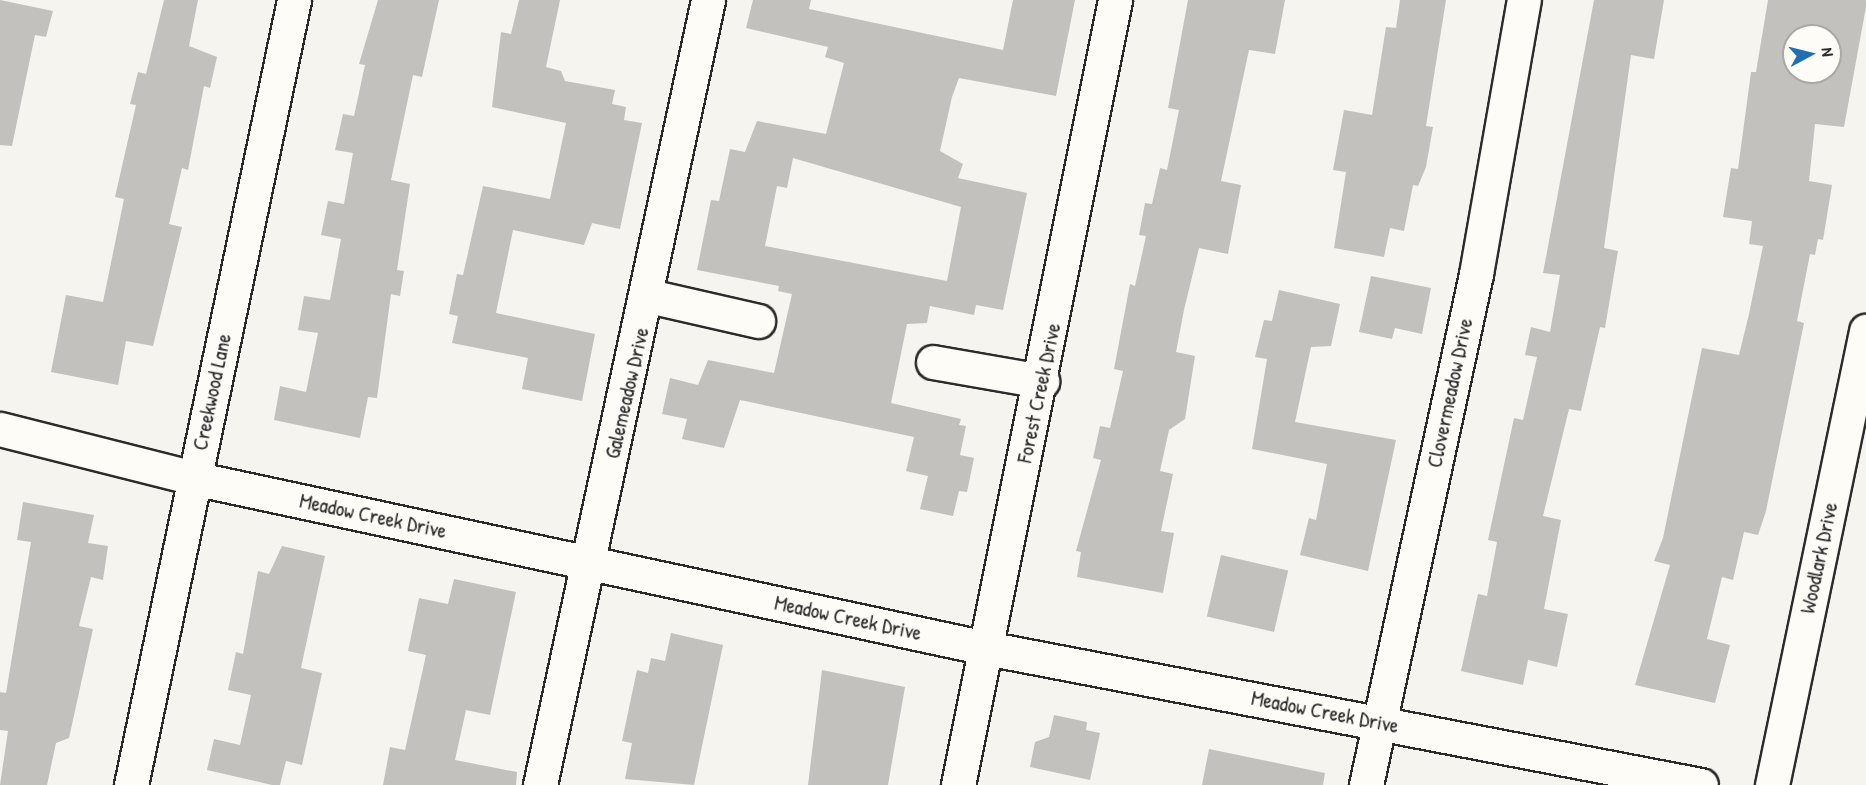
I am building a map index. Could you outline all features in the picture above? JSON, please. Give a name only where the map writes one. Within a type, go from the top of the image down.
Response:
[{"type":"street","name":"Creekwood Lane","points":[[131,785],[294,0]]},
{"type":"street","name":"Galemeadow Drive","points":[[540,785],[649,296],[708,0]]},
{"type":"street","name":"Forest Creek Drive","points":[[958,785],[1042,381],[1115,0]]},
{"type":"street","name":"Clovermeadow Drive","points":[[1366,785],[1476,274],[1524,0]]},
{"type":"street","points":[[649,296],[758,321]]},
{"type":"street","name":"Woodlark Drive","points":[[1772,785],[1862,372],[1866,331]]},
{"type":"street","points":[[933,362],[1042,381]]},
{"type":"street","name":"Meadow Creek Drive","points":[[0,429],[193,478],[987,648],[1701,785]]},
{"type":"building","points":[[0,0],[53,11],[46,37],[35,35],[12,146],[0,145]]},
{"type":"building","points":[[164,0],[198,0],[189,46],[217,57],[210,88],[204,86],[188,170],[182,168],[169,224],[182,227],[153,346],[126,341],[118,385],[51,372],[66,295],[103,302],[124,199],[115,197],[136,105],[130,104],[138,72],[146,74]]},
{"type":"building","points":[[378,0],[439,0],[422,77],[413,75],[391,180],[410,184],[397,270],[404,271],[400,296],[391,294],[377,398],[368,397],[360,438],[274,420],[280,386],[306,392],[318,333],[298,330],[304,296],[330,300],[341,239],[321,235],[328,201],[344,204],[353,153],[335,150],[343,114],[354,116],[365,65],[359,64]]},
{"type":"building","points":[[519,0],[560,0],[546,67],[561,71],[565,81],[615,90],[612,104],[626,107],[624,120],[642,123],[620,229],[592,223],[584,245],[513,230],[496,313],[595,334],[582,401],[522,389],[528,358],[452,343],[458,316],[449,314],[457,274],[463,275],[483,186],[550,199],[566,123],[492,107],[501,32],[511,34]]},
{"type":"building","points":[[753,0],[811,0],[809,9],[1003,50],[1013,0],[1075,0],[1056,96],[959,78],[952,97],[940,151],[963,164],[958,178],[1027,193],[1003,310],[976,305],[974,315],[930,306],[927,323],[907,324],[891,403],[961,419],[959,425],[966,426],[960,455],[974,458],[967,492],[959,491],[953,516],[920,509],[928,476],[906,471],[914,437],[740,400],[724,448],[682,439],[687,419],[662,414],[670,378],[698,385],[708,360],[774,373],[792,294],[778,291],[779,286],[697,270],[711,200],[719,201],[730,149],[745,152],[757,121],[826,134],[844,63],[825,57],[828,47],[746,28]],"holes":[[[793,158],[961,207],[947,281],[765,246],[777,186],[787,188]]]},
{"type":"building","points":[[1188,0],[1285,0],[1275,54],[1249,50],[1221,181],[1241,185],[1228,254],[1199,248],[1184,310],[1176,352],[1195,356],[1185,419],[1169,430],[1160,471],[1173,474],[1161,531],[1174,533],[1163,593],[1077,577],[1081,552],[1076,551],[1101,460],[1093,458],[1100,426],[1110,428],[1123,371],[1114,369],[1130,284],[1135,286],[1146,236],[1139,235],[1145,203],[1152,204],[1160,168],[1167,170],[1179,110],[1168,108]]},
{"type":"building","points":[[1400,0],[1446,0],[1426,126],[1433,127],[1426,167],[1418,186],[1413,185],[1404,231],[1390,228],[1384,257],[1334,248],[1346,172],[1333,170],[1344,110],[1372,115],[1386,27],[1396,28]]},
{"type":"building","points":[[1594,0],[1664,0],[1654,59],[1631,55],[1604,248],[1618,251],[1605,328],[1600,327],[1581,411],[1569,409],[1543,516],[1561,520],[1544,609],[1568,614],[1557,667],[1528,660],[1523,685],[1461,671],[1478,594],[1487,596],[1497,542],[1488,540],[1514,418],[1523,420],[1537,357],[1525,355],[1531,327],[1550,332],[1560,275],[1543,273]]},
{"type":"building","points":[[1768,0],[1866,0],[1844,127],[1815,124],[1809,181],[1832,185],[1823,240],[1818,239],[1815,255],[1810,254],[1797,321],[1804,323],[1766,511],[1758,535],[1744,532],[1733,580],[1722,577],[1707,639],[1730,645],[1715,703],[1635,685],[1670,565],[1654,561],[1663,538],[1702,348],[1739,355],[1763,246],[1749,244],[1752,221],[1723,217],[1731,168],[1738,169],[1751,72],[1756,72]]},
{"type":"building","points":[[1371,276],[1431,288],[1422,334],[1395,328],[1392,339],[1359,332]]},
{"type":"building","points":[[1279,290],[1340,304],[1331,346],[1311,347],[1295,422],[1396,440],[1368,571],[1300,555],[1309,518],[1316,520],[1327,464],[1252,449],[1267,359],[1255,357],[1264,320],[1272,321]]},
{"type":"building","points":[[23,502],[94,515],[88,543],[108,546],[103,580],[91,577],[79,626],[93,629],[69,738],[56,743],[47,785],[0,785],[8,731],[0,730],[0,692],[6,693],[31,542],[17,540]]},
{"type":"building","points":[[282,546],[325,556],[301,668],[322,673],[302,765],[286,761],[280,785],[272,785],[207,770],[214,739],[240,745],[251,695],[228,690],[236,652],[243,654],[258,571],[269,574]]},
{"type":"building","points":[[1221,555],[1288,571],[1274,632],[1207,616]]},
{"type":"building","points":[[454,579],[516,592],[490,715],[466,710],[455,760],[517,772],[516,785],[383,785],[390,747],[405,750],[426,655],[408,651],[419,598],[448,604]]},
{"type":"building","points":[[671,633],[723,645],[694,785],[625,779],[632,743],[622,741],[637,670],[648,673],[651,658],[665,661]]},
{"type":"building","points":[[822,670],[905,687],[888,785],[808,785]]},
{"type":"building","points":[[1054,715],[1087,722],[1086,730],[1100,733],[1090,780],[1030,767],[1035,742],[1049,737]]},
{"type":"building","points":[[1209,749],[1325,773],[1323,785],[1202,785]]}]
